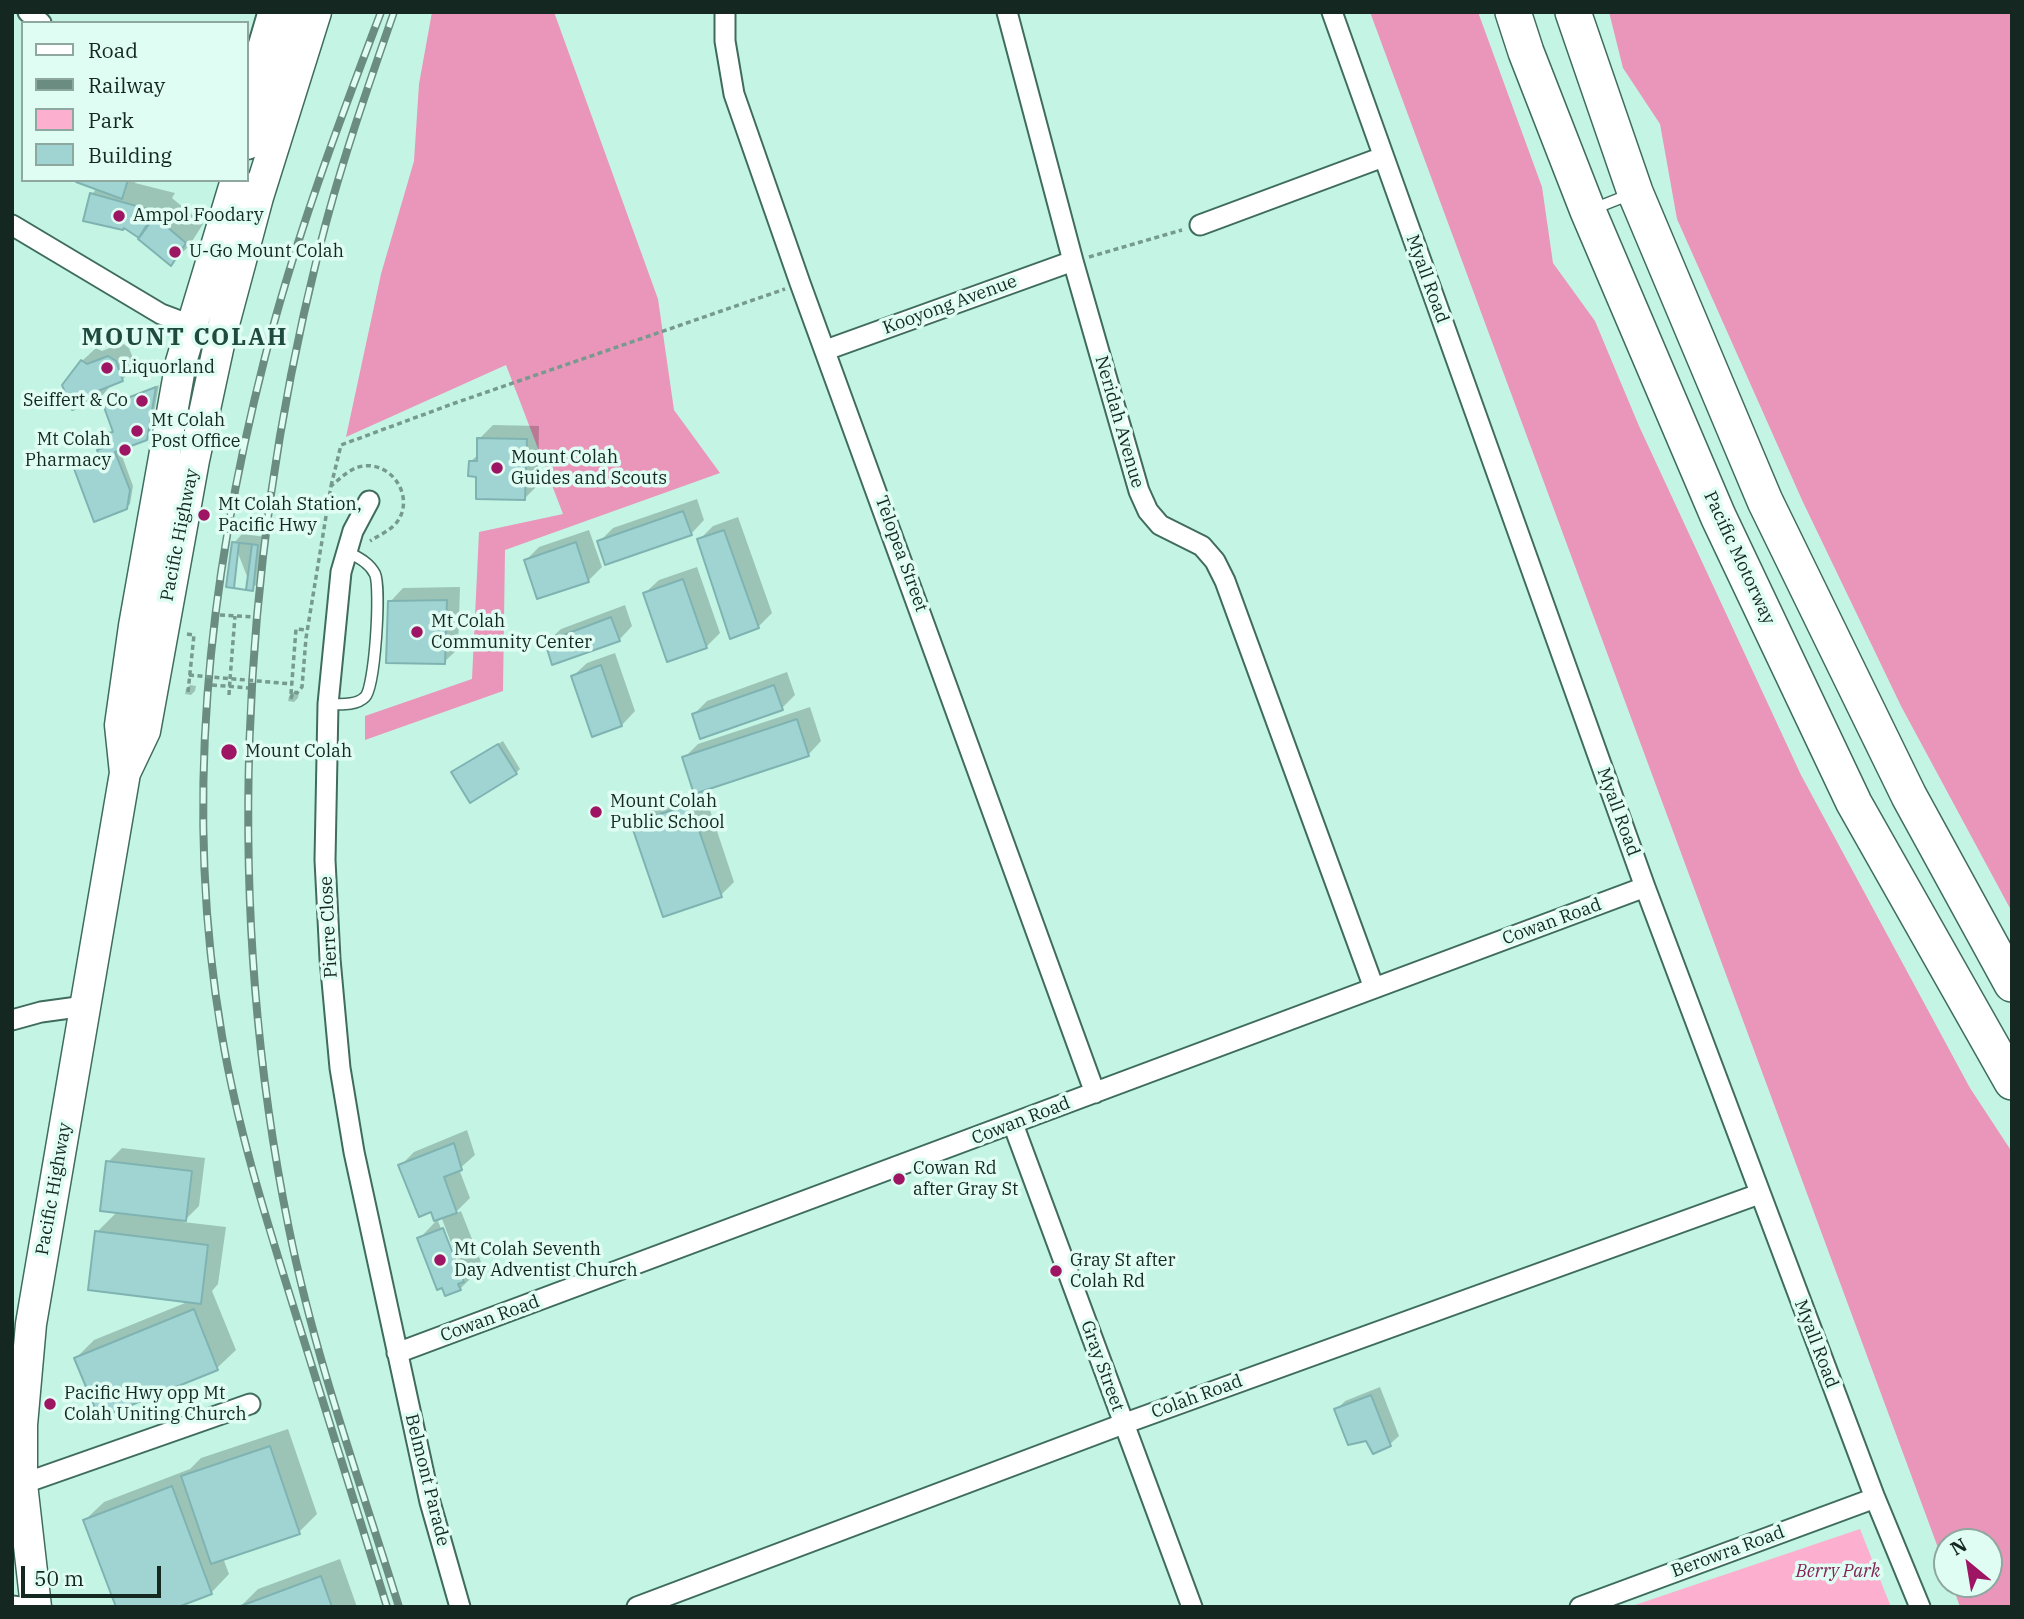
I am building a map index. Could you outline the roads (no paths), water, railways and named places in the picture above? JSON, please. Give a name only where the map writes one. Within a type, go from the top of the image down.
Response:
[{"type":"highway","name":"Pacific Motorway","points":[[1513,12],[1588,211],[1718,516],[1854,803],[2012,1082]]},
{"type":"highway","points":[[1573,12],[1635,192],[1765,501],[1909,796],[2012,984]]},
{"type":"main road","name":"Pacific Highway","points":[[258,152],[252,89],[289,12]]},
{"type":"main road","name":"Pacific Highway","points":[[125,773],[145,731],[189,488],[258,152],[316,12]]},
{"type":"main road","name":"Pacific Highway","points":[[36,1607],[17,1487],[31,1324],[125,773],[120,724],[123,700],[172,413],[183,353],[235,182]]},
{"type":"street","points":[[268,12],[252,89],[275,87],[288,64],[304,46]]},
{"type":"street","name":"Telopea Street","points":[[725,12],[725,41],[734,94],[800,284],[1095,1093]]},
{"type":"street","name":"Neridah Avenue","points":[[1007,12],[1073,261],[1139,491],[1148,511],[1160,525],[1202,546],[1215,561],[1225,581],[1374,988]]},
{"type":"street","name":"Myall Road","points":[[1332,12],[1645,887],[1875,1498],[1920,1607]]},
{"type":"street","points":[[1200,225],[1383,157]]},
{"type":"street","points":[[12,225],[161,314],[221,335]]},
{"type":"street","name":"Kooyong Avenue","points":[[826,350],[1073,261]]},
{"type":"street","name":"Pierre Close","points":[[369,501],[345,550],[341,572],[328,704],[325,860],[330,959],[340,1068],[354,1152],[397,1353]]},
{"type":"street","name":"Cowan Road","points":[[397,1353],[1645,887]]},
{"type":"street","points":[[12,1020],[41,1012],[85,1006]]},
{"type":"street","name":"Gray Street","points":[[1013,1124],[1192,1607]]},
{"type":"street","name":"Colah Road","points":[[637,1607],[1123,1424],[1759,1194]]},
{"type":"street","name":"Belmont Parade","points":[[397,1353],[430,1503],[460,1607]]},
{"type":"street","points":[[17,1487],[250,1404]]},
{"type":"street","name":"Berowra Road","points":[[1580,1607],[1607,1602],[1875,1498]]},
{"type":"street","points":[[12,1606],[21,1607]]},
{"type":"lane","points":[[1588,211],[1635,192]]},
{"type":"lane","points":[[328,704],[361,700],[367,695],[372,680],[378,592],[376,577],[363,560],[345,550]]},
{"type":"railway","points":[[381,12],[333,140],[290,269],[245,441],[216,609],[203,779],[204,865],[210,950],[222,1036],[235,1102],[271,1234],[387,1607]]},
{"type":"railway","points":[[394,12],[334,193],[291,374],[271,495],[257,617],[250,740],[249,864],[255,987],[268,1108],[289,1229],[325,1372],[399,1607]]},
{"type":"place","name":"Ampol Foodary","points":[[119,216]]},
{"type":"place","name":"U-Go Mount Colah","points":[[175,252]]},
{"type":"place","name":"Liquorland","points":[[107,368]]},
{"type":"place","name":"Seiffert & Co","points":[[142,401]]},
{"type":"place","name":"Mt Colah Post Office","points":[[137,431]]},
{"type":"place","name":"Mt Colah Pharmacy","points":[[125,450]]},
{"type":"place","name":"Mount Colah Guides and Scouts","points":[[497,468]]},
{"type":"place","name":"Mt Colah Station, Pacific Hwy","points":[[204,515]]},
{"type":"place","name":"Mt Colah Community Center","points":[[417,632]]},
{"type":"place","name":"Mount Colah","points":[[229,752]]},
{"type":"place","name":"Mount Colah Public School","points":[[596,812]]},
{"type":"place","name":"Cowan Rd after Gray St","points":[[899,1179]]},
{"type":"place","name":"Mt Colah Seventh Day Adventist Church","points":[[440,1260]]},
{"type":"place","name":"Gray St after Colah Rd","points":[[1056,1271]]},
{"type":"place","name":"Pacific Hwy opp Mt Colah Uniting Church","points":[[50,1404]]},
{"type":"district","name":"MOUNT COLAH","points":[[185,338]]},
{"type":"park label","name":"Berry Park","points":[[1838,1572]]}]
